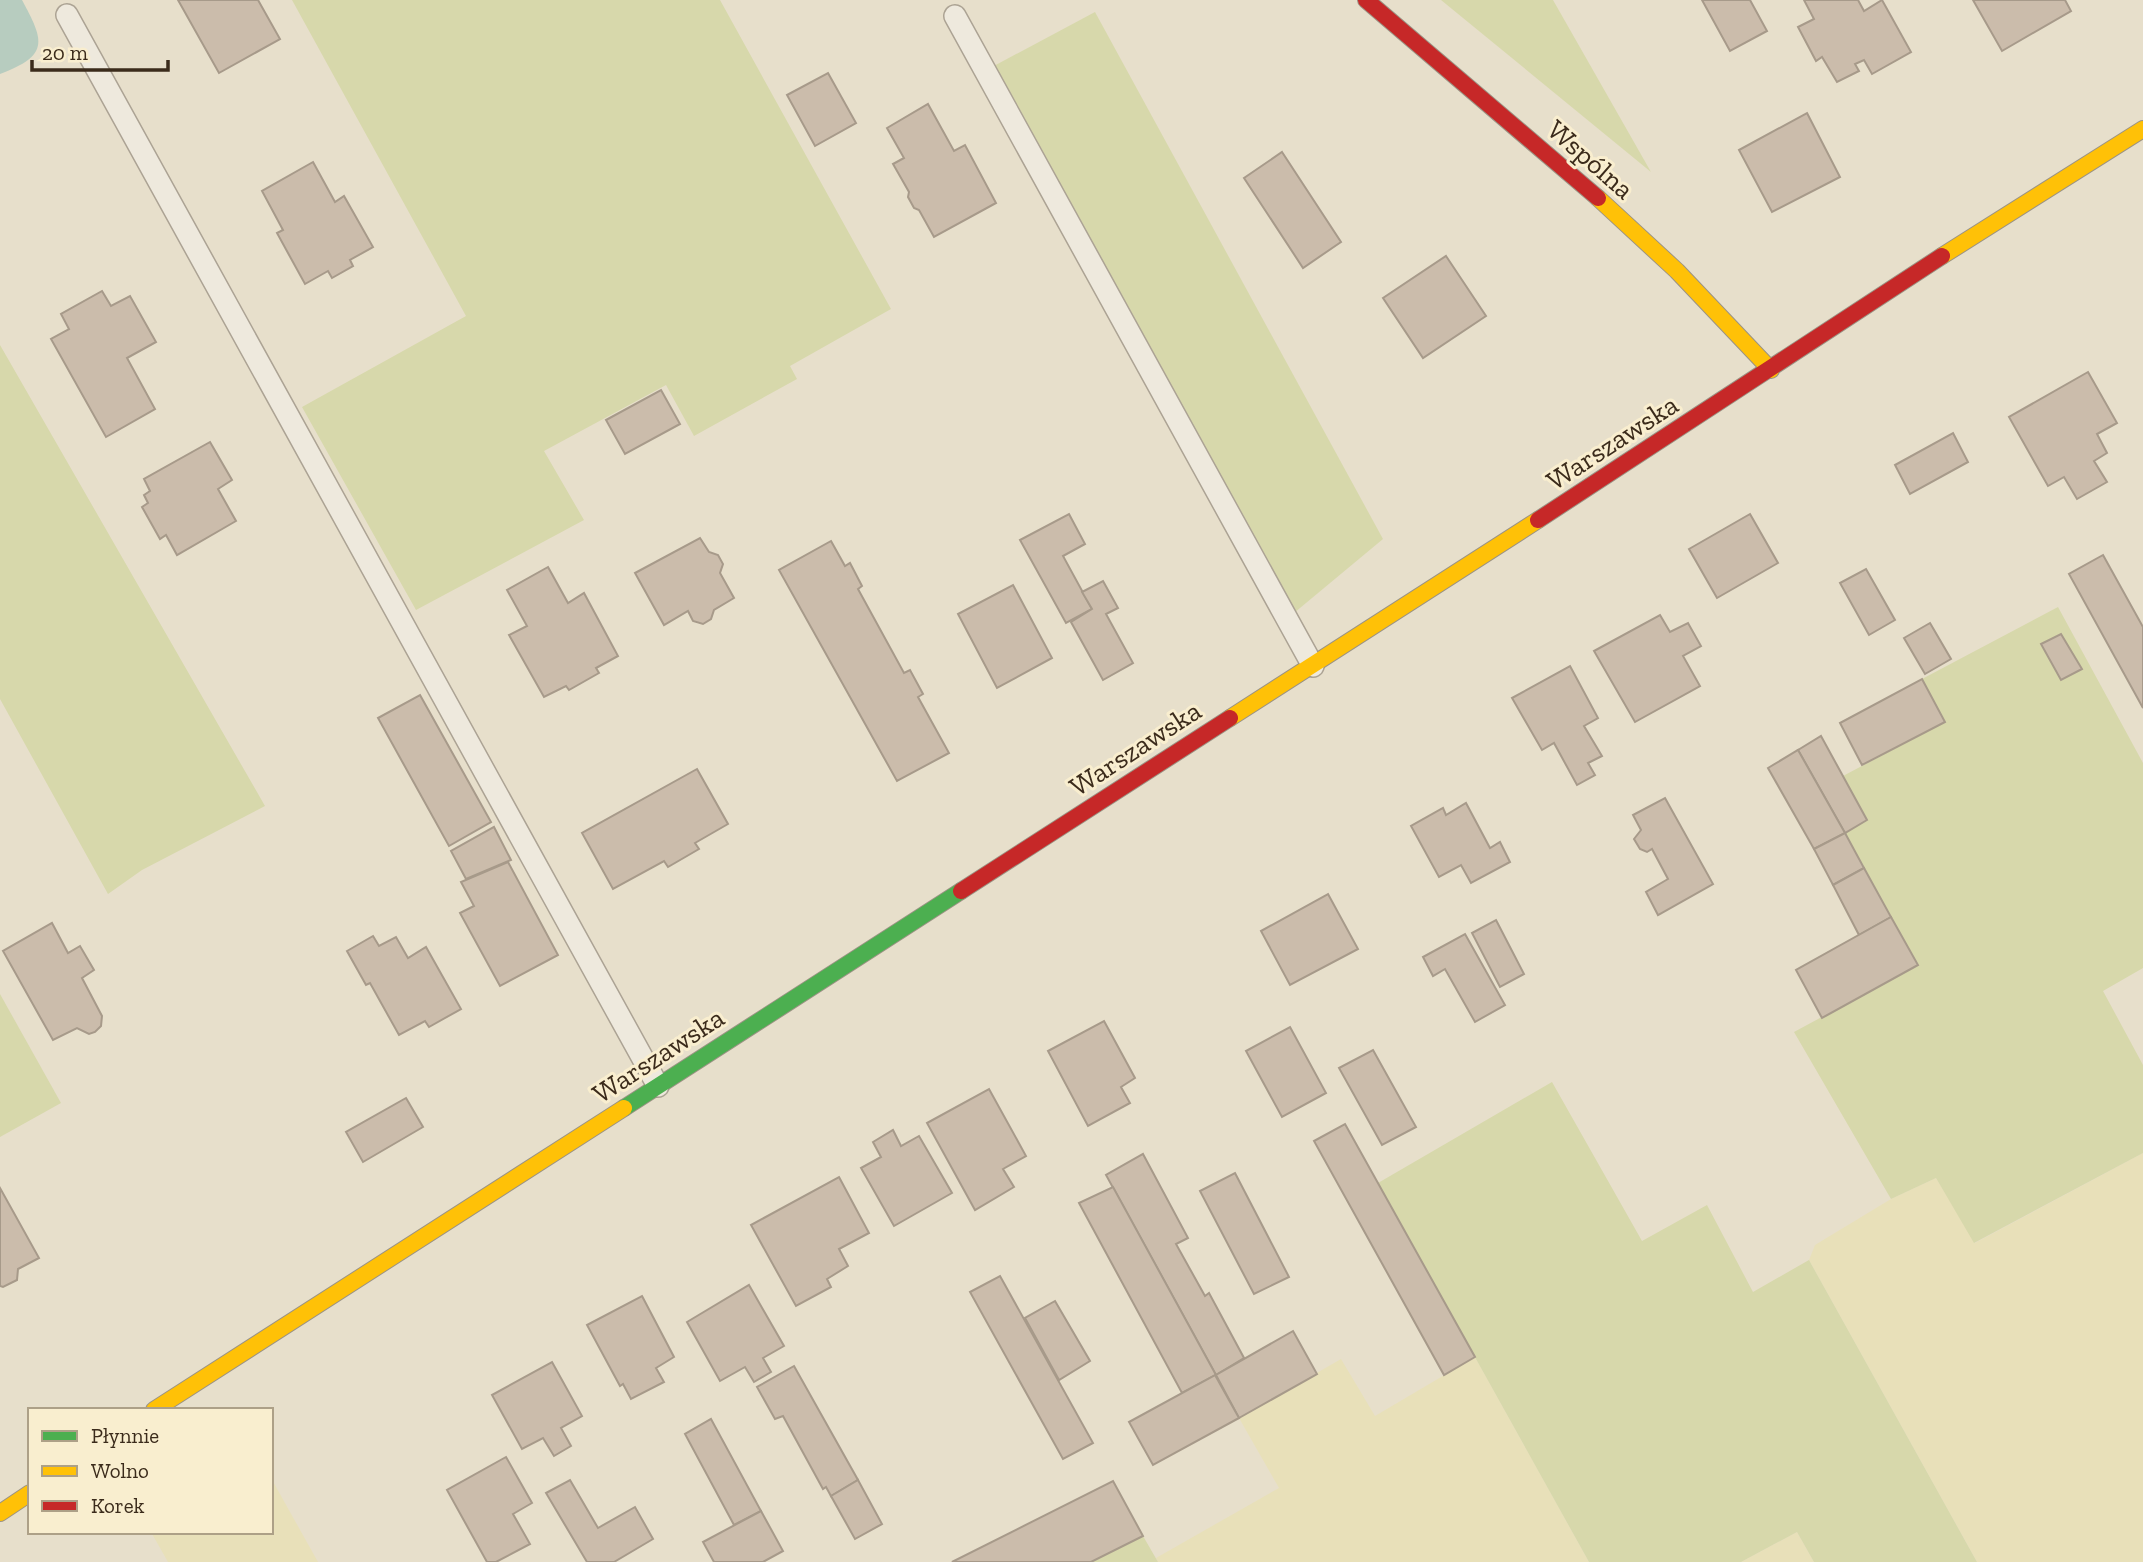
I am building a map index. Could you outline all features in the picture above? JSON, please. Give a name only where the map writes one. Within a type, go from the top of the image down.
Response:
[{"type":"main road","name":"Wspólna","points":[[1366,0],[1646,241],[1720,311],[1771,370]]},
{"type":"main road","name":"Warszawska","points":[[158,1408],[1771,370],[1891,288],[2143,129]]},
{"type":"main road","points":[[0,1513],[28,1494]]},
{"type":"lane","points":[[67,15],[658,1086]]},
{"type":"lane","points":[[955,16],[1313,666]]},
{"type":"shaded area","points":[[0,0],[22,0],[35,26],[38,45],[28,60],[0,74]]},
{"type":"shaded area","points":[[2143,1153],[2143,1562],[1977,1562],[1809,1260],[1815,1245],[1891,1199],[1936,1178],[1975,1243]]},
{"type":"shaded area","points":[[1475,1357],[1589,1562],[1158,1562],[1156,1558],[1279,1488],[1239,1418],[1341,1359],[1375,1416]]},
{"type":"shaded area","points":[[273,1482],[318,1562],[168,1562],[152,1534],[273,1534]]},
{"type":"shaded area","points":[[1797,1532],[1814,1562],[1741,1562]]},
{"type":"green space","points":[[292,0],[720,0],[891,309],[790,366],[797,379],[694,436],[666,385],[544,451],[584,520],[416,610],[302,407],[466,316]]},
{"type":"green space","points":[[1441,0],[1553,0],[1651,172]]},
{"type":"green space","points":[[1095,12],[1383,539],[1294,613],[992,67]]},
{"type":"green space","points":[[0,345],[265,806],[142,870],[108,894],[0,699]]},
{"type":"green space","points":[[2058,607],[2143,763],[2143,968],[2103,991],[2143,1065],[2143,1153],[1974,1243],[1936,1178],[1891,1199],[1794,1032],[1918,965],[1845,833],[1867,819],[1843,776],[1945,722],[1922,679]]},
{"type":"green space","points":[[0,994],[61,1103],[0,1137]]},
{"type":"green space","points":[[1552,1082],[1642,1241],[1707,1205],[1753,1292],[1809,1260],[1977,1562],[1814,1562],[1797,1532],[1741,1562],[1589,1562],[1378,1183]]},
{"type":"green space","points":[[1143,1536],[1158,1562],[1091,1562]]},
{"type":"building","points":[[178,0],[258,0],[280,39],[219,73]]},
{"type":"building","points":[[1702,0],[1750,0],[1767,31],[1730,51]]},
{"type":"building","points":[[1804,0],[1858,0],[1864,11],[1882,0],[1911,52],[1872,74],[1864,60],[1855,64],[1859,71],[1837,82],[1822,57],[1816,61],[1798,27],[1814,19]]},
{"type":"building","points":[[1973,0],[2065,0],[2071,11],[2002,51]]},
{"type":"building","points":[[828,73],[856,123],[815,146],[787,95]]},
{"type":"building","points":[[928,104],[954,151],[965,145],[996,203],[934,237],[919,210],[914,208],[908,197],[909,192],[893,164],[904,158],[887,128]]},
{"type":"building","points":[[1807,113],[1840,177],[1772,212],[1739,150]]},
{"type":"building","points":[[1282,152],[1341,242],[1303,268],[1244,178]]},
{"type":"building","points":[[313,162],[335,202],[344,196],[373,247],[350,260],[353,266],[332,278],[328,271],[305,284],[277,233],[283,230],[262,191]]},
{"type":"building","points":[[1446,256],[1486,316],[1423,358],[1383,298]]},
{"type":"building","points":[[102,291],[111,306],[130,296],[156,342],[127,358],[155,409],[106,437],[51,339],[69,329],[61,314]]},
{"type":"building","points":[[2088,372],[2117,423],[2097,434],[2107,453],[2094,461],[2107,482],[2077,499],[2064,477],[2048,486],[2009,417]]},
{"type":"building","points":[[661,390],[680,424],[625,454],[606,420]]},
{"type":"building","points":[[1953,433],[1968,462],[1910,494],[1895,465]]},
{"type":"building","points":[[210,442],[232,480],[218,489],[236,521],[177,555],[166,535],[160,539],[142,507],[148,503],[144,495],[150,491],[144,479]]},
{"type":"building","points":[[1069,514],[1085,544],[1063,556],[1092,609],[1066,623],[1020,540]]},
{"type":"building","points":[[1750,514],[1778,563],[1717,598],[1689,549]]},
{"type":"building","points":[[700,538],[709,552],[718,555],[723,564],[720,573],[734,598],[714,610],[711,619],[703,624],[693,621],[688,611],[664,625],[635,573]]},
{"type":"building","points":[[831,541],[845,566],[850,563],[862,586],[858,589],[904,673],[910,670],[923,694],[918,697],[949,753],[897,781],[779,570]]},
{"type":"building","points":[[2103,555],[2143,627],[2143,708],[2069,574]]},
{"type":"building","points":[[548,567],[568,603],[584,593],[618,656],[596,668],[599,673],[569,690],[566,686],[544,697],[509,635],[527,626],[507,590]]},
{"type":"building","points":[[1866,569],[1895,620],[1869,635],[1840,583]]},
{"type":"building","points":[[1103,581],[1118,608],[1106,614],[1133,663],[1103,680],[1071,622],[1092,609],[1082,592]]},
{"type":"building","points":[[1013,585],[1052,658],[997,688],[958,614]]},
{"type":"building","points":[[1660,615],[1670,632],[1688,623],[1701,646],[1683,656],[1700,686],[1635,722],[1594,651]]},
{"type":"building","points":[[1930,623],[1951,659],[1925,674],[1904,638]]},
{"type":"building","points":[[2061,634],[2082,669],[2061,680],[2041,644]]},
{"type":"building","points":[[1570,666],[1598,718],[1584,726],[1602,756],[1588,763],[1595,775],[1577,785],[1554,743],[1542,750],[1512,698]]},
{"type":"building","points":[[1922,679],[1945,722],[1862,765],[1840,723]]},
{"type":"building","points":[[420,695],[491,822],[449,846],[378,718]]},
{"type":"building","points":[[1821,736],[1867,820],[1845,833],[1798,750]]},
{"type":"building","points":[[1798,750],[1845,833],[1814,849],[1768,768]]},
{"type":"building","points":[[697,769],[728,824],[695,843],[699,849],[668,867],[664,861],[613,889],[582,833]]},
{"type":"building","points":[[1665,798],[1713,884],[1658,915],[1646,892],[1668,879],[1652,849],[1647,852],[1640,849],[1634,839],[1641,830],[1633,815]]},
{"type":"building","points":[[1466,803],[1490,848],[1500,842],[1510,862],[1471,883],[1461,865],[1439,877],[1411,826],[1443,808],[1446,815]]},
{"type":"building","points":[[494,827],[511,860],[466,879],[451,851]]},
{"type":"building","points":[[1845,833],[1864,868],[1833,885],[1814,849]]},
{"type":"building","points":[[508,862],[558,955],[500,986],[460,913],[474,906],[461,882]]},
{"type":"building","points":[[1864,868],[1891,917],[1859,935],[1833,885]]},
{"type":"building","points":[[1328,894],[1358,949],[1290,985],[1261,931]]},
{"type":"building","points":[[1891,917],[1918,965],[1822,1018],[1796,970]]},
{"type":"building","points":[[1496,920],[1524,974],[1500,987],[1472,933]]},
{"type":"building","points":[[52,923],[68,953],[80,946],[94,970],[82,978],[102,1016],[101,1026],[95,1032],[89,1034],[77,1028],[53,1040],[3,951]]},
{"type":"building","points":[[1465,934],[1505,1005],[1475,1022],[1445,969],[1433,976],[1423,957]]},
{"type":"building","points":[[373,936],[379,946],[396,937],[408,958],[426,947],[461,1009],[429,1027],[425,1021],[399,1035],[370,983],[366,985],[347,951]]},
{"type":"building","points":[[1104,1021],[1135,1078],[1121,1087],[1130,1103],[1088,1126],[1048,1051]]},
{"type":"building","points":[[1290,1027],[1326,1093],[1282,1117],[1246,1051]]},
{"type":"building","points":[[1373,1050],[1416,1127],[1382,1145],[1339,1068]]},
{"type":"building","points":[[989,1089],[1026,1156],[1003,1169],[1014,1187],[975,1210],[927,1123]]},
{"type":"building","points":[[406,1098],[423,1127],[363,1162],[346,1132]]},
{"type":"building","points":[[1345,1124],[1475,1357],[1444,1375],[1314,1141]]},
{"type":"building","points":[[893,1130],[901,1146],[919,1136],[952,1193],[894,1226],[861,1168],[881,1157],[873,1142]]},
{"type":"building","points":[[1143,1154],[1188,1238],[1176,1244],[1205,1296],[1209,1293],[1244,1358],[1216,1375],[1106,1175]]},
{"type":"building","points":[[1235,1173],[1289,1277],[1254,1294],[1200,1191]]},
{"type":"building","points":[[839,1177],[869,1233],[839,1249],[848,1266],[827,1279],[831,1287],[796,1306],[751,1225]]},
{"type":"building","points":[[1113,1187],[1216,1375],[1182,1393],[1079,1203]]},
{"type":"building","points":[[0,1188],[39,1258],[18,1269],[17,1280],[3,1287],[0,1286]]},
{"type":"building","points":[[1000,1276],[1093,1443],[1063,1459],[970,1292]]},
{"type":"building","points":[[749,1285],[784,1346],[763,1358],[771,1372],[754,1382],[745,1367],[720,1381],[687,1322]]},
{"type":"building","points":[[642,1296],[674,1357],[656,1368],[664,1382],[631,1399],[623,1384],[620,1386],[587,1325]]},
{"type":"building","points":[[1055,1301],[1090,1361],[1059,1380],[1025,1318]]},
{"type":"building","points":[[1293,1331],[1317,1374],[1239,1418],[1216,1375]]},
{"type":"building","points":[[552,1362],[582,1416],[561,1428],[571,1446],[554,1456],[543,1438],[522,1449],[492,1395]]},
{"type":"building","points":[[794,1366],[858,1480],[831,1496],[826,1487],[823,1489],[783,1416],[775,1419],[757,1387]]},
{"type":"building","points":[[1215,1375],[1239,1418],[1153,1465],[1129,1422]]},
{"type":"building","points":[[711,1419],[761,1511],[734,1525],[685,1434]]},
{"type":"building","points":[[506,1457],[532,1503],[513,1514],[530,1544],[496,1562],[487,1562],[447,1490]]},
{"type":"building","points":[[570,1480],[598,1528],[635,1507],[653,1539],[614,1562],[587,1562],[546,1493]]},
{"type":"building","points":[[858,1480],[882,1524],[855,1539],[831,1496]]},
{"type":"building","points":[[1113,1481],[1143,1536],[1091,1562],[952,1562]]},
{"type":"building","points":[[761,1511],[783,1551],[763,1562],[714,1562],[703,1542]]},
{"type":"traffic: fast","points":[[624,1108],[961,891]]},
{"type":"traffic: slow","points":[[1942,256],[2143,129]]},
{"type":"traffic: slow","points":[[1598,198],[1677,271],[1771,370]]},
{"type":"traffic: slow","points":[[1230,718],[1538,520]]},
{"type":"traffic: slow","points":[[157,1408],[624,1108]]},
{"type":"traffic: slow","points":[[0,1513],[28,1494]]},
{"type":"traffic: jam","points":[[1366,0],[1598,198]]},
{"type":"traffic: jam","points":[[1538,520],[1942,256]]},
{"type":"traffic: jam","points":[[961,891],[1230,718]]}]
